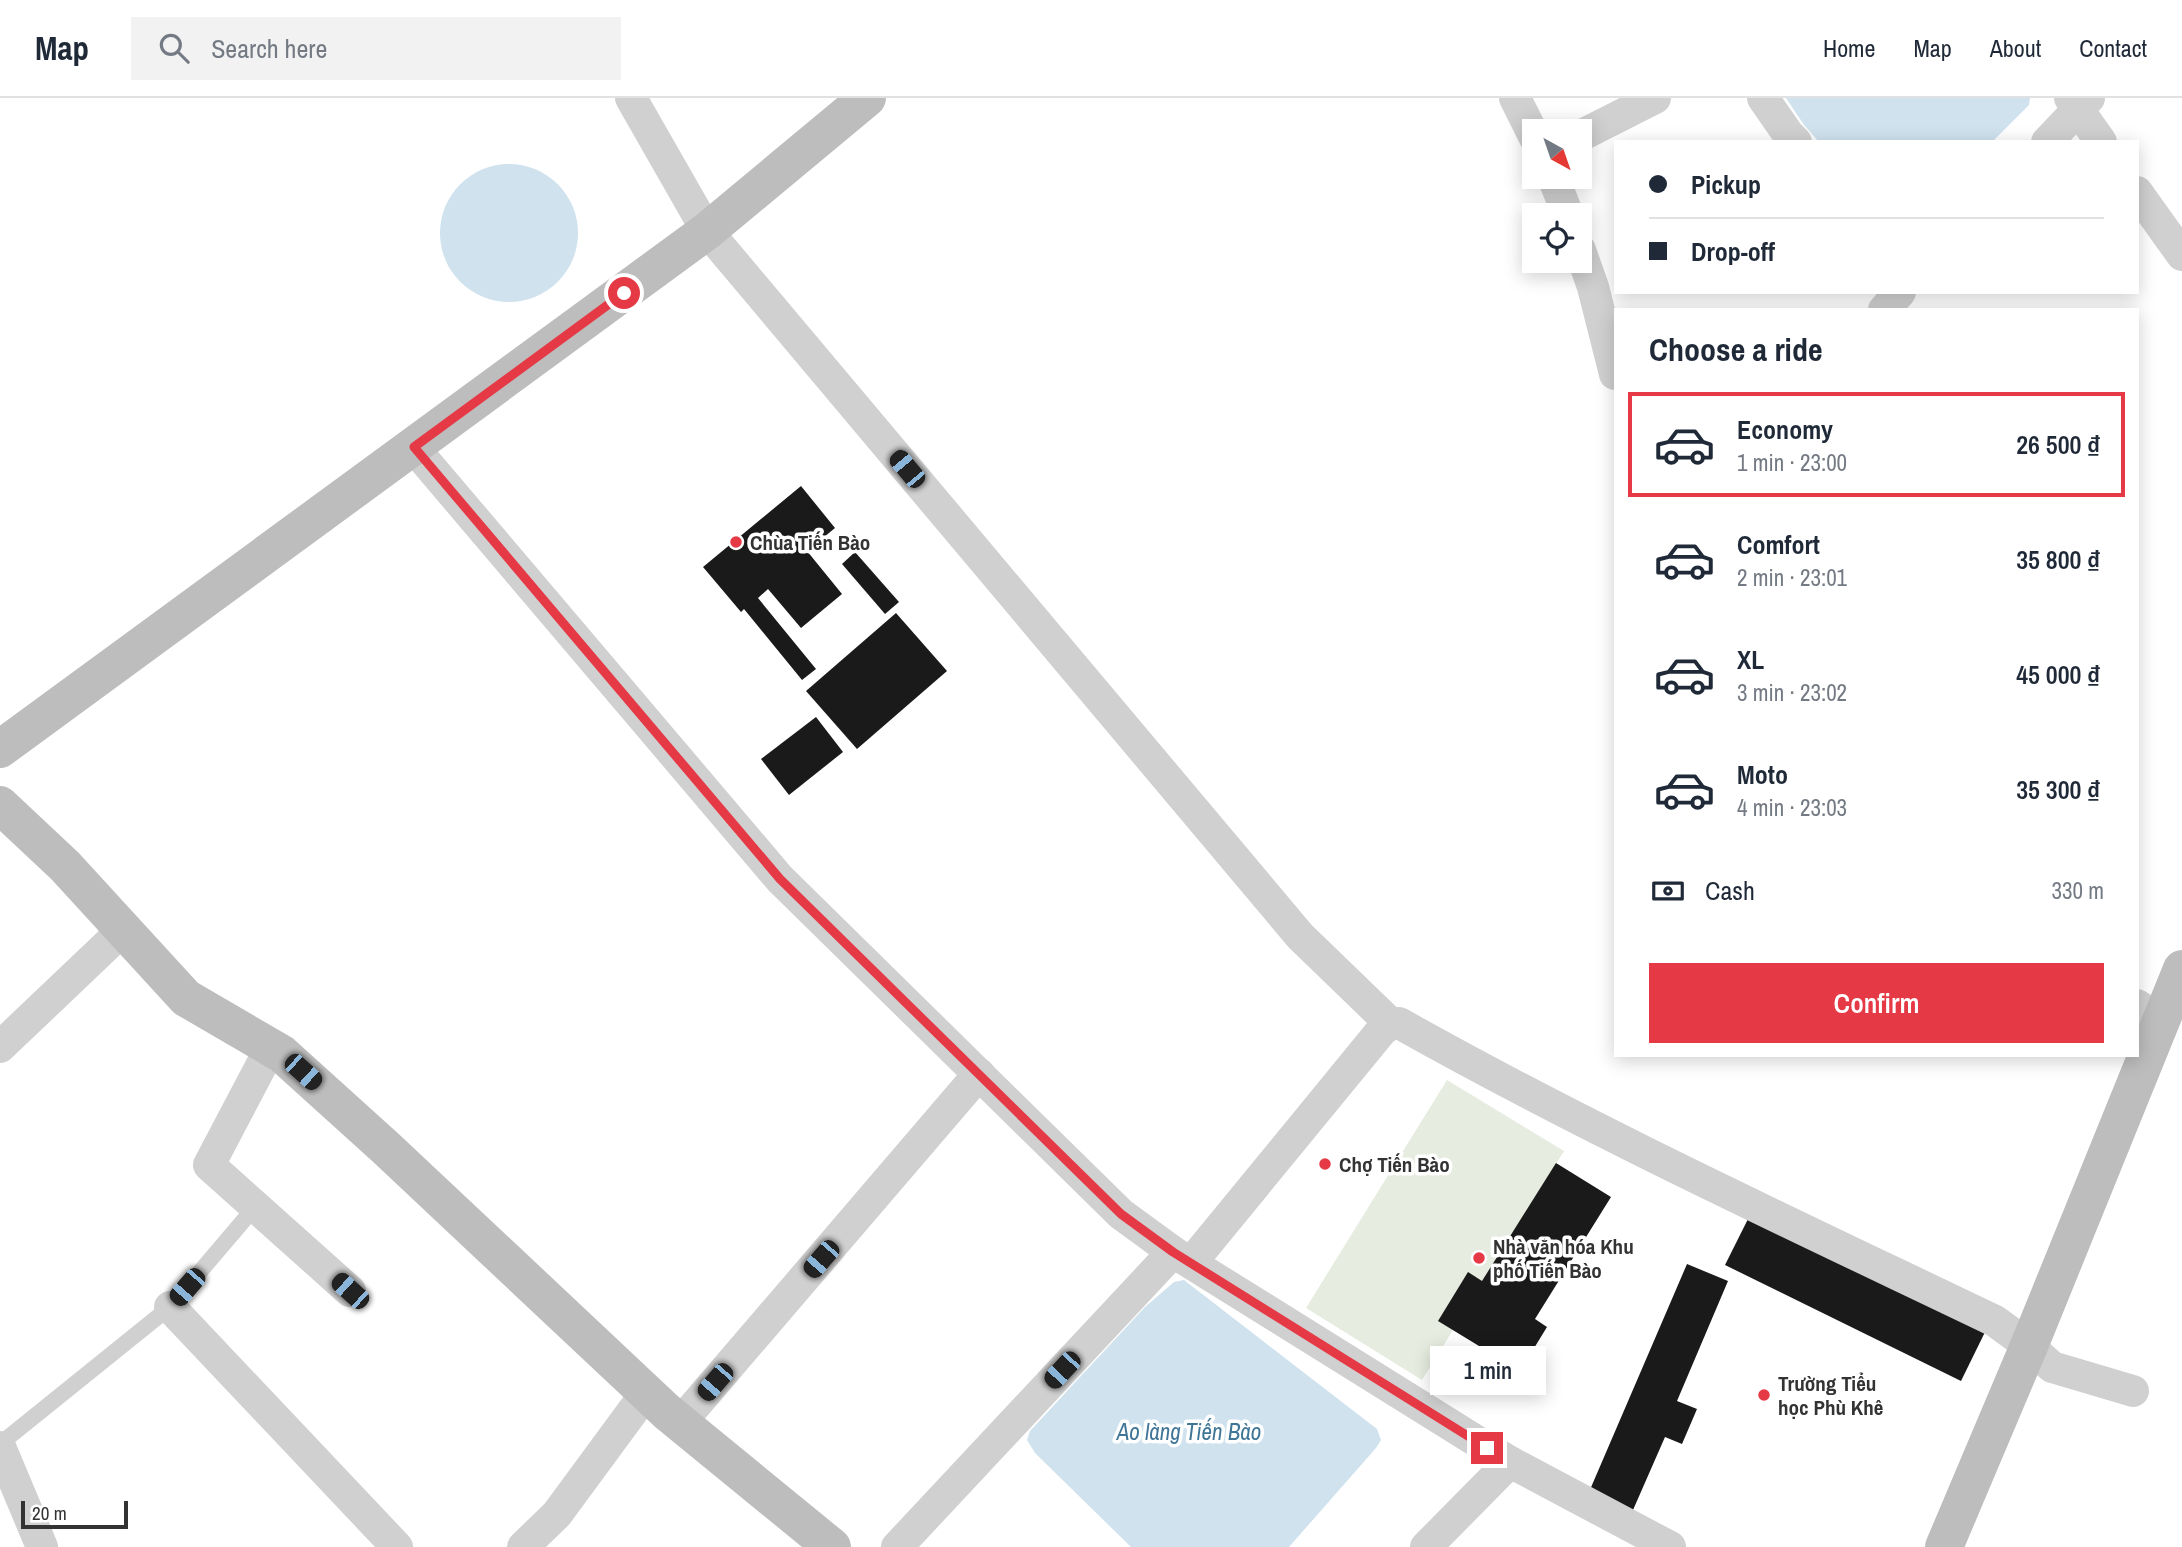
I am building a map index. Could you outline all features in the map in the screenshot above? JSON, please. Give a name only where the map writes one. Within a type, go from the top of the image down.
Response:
[{"type":"street","points":[[631,98],[708,231],[1300,936],[1391,1024]]},
{"type":"street","points":[[0,749],[708,231],[867,98]]},
{"type":"street","points":[[1515,98],[1526,119]]},
{"type":"street","points":[[1592,130],[1656,98]]},
{"type":"street","points":[[1763,98],[1794,140]]},
{"type":"street","points":[[2049,140],[2079,102],[2100,140]]},
{"type":"street","points":[[2139,195],[2182,255]]},
{"type":"street","points":[[1588,273],[1614,370]]},
{"type":"street","points":[[1886,308],[1898,294]]},
{"type":"street","points":[[414,447],[780,879],[1121,1214],[1182,1258],[1510,1462],[1670,1547]]},
{"type":"street","points":[[0,805],[65,866],[186,998],[282,1054],[680,1423],[832,1547]]},
{"type":"street","points":[[0,1047],[124,929]]},
{"type":"street","points":[[2139,1041],[2149,1013],[2182,969]]},
{"type":"street","points":[[897,1547],[1182,1258],[1382,1030],[1391,1024],[1399,1023],[1502,1082],[1995,1321],[2059,1371],[2133,1391]]},
{"type":"street","points":[[271,1047],[209,1165],[350,1291]]},
{"type":"street","points":[[1944,1547],[2029,1346],[2133,1057]]},
{"type":"street","points":[[680,1423],[979,1074]]},
{"type":"street","points":[[170,1307],[397,1547]]},
{"type":"street","points":[[523,1547],[557,1514],[646,1392]]},
{"type":"street","points":[[0,1446],[42,1547]]},
{"type":"street","points":[[1426,1547],[1510,1462]]},
{"type":"lane","points":[[0,1446],[170,1307],[256,1207]]},
{"type":"shaded area","points":[[1447,1080],[1564,1151],[1422,1380],[1306,1308]]},
{"type":"water","points":[[1786,98],[2030,98],[2029,105],[1994,140],[1817,140]]},
{"type":"water","points":[[509,164],[535,169],[558,184],[573,207],[578,233],[573,259],[558,282],[535,297],[509,302],[483,297],[460,282],[445,259],[440,233],[445,207],[460,184],[483,169]]},
{"type":"water","name":"Ao làng Tiến Bào","points":[[1184,1280],[1377,1429],[1381,1440],[1376,1448],[1289,1547],[1131,1547],[1035,1453],[1027,1440],[1030,1431],[1145,1307],[1174,1282]]},
{"type":"building","points":[[801,486],[835,528],[807,551],[842,594],[801,628],[768,589],[758,598],[816,669],[802,680],[744,609],[741,612],[703,567]]},
{"type":"building","points":[[855,552],[899,602],[885,614],[842,564]]},
{"type":"building","points":[[896,613],[947,671],[857,749],[806,691]]},
{"type":"building","points":[[816,717],[843,752],[789,795],[761,759]]},
{"type":"building","points":[[1556,1163],[1611,1197],[1535,1319],[1547,1327],[1520,1371],[1438,1321],[1468,1272],[1482,1281]]},
{"type":"building","points":[[1751,1213],[1987,1328],[1961,1381],[1725,1265]]},
{"type":"building","points":[[1687,1264],[1728,1281],[1677,1401],[1697,1409],[1682,1444],[1665,1437],[1633,1510],[1589,1492]]},
{"type":"place","name":"Chùa Tiến Bào","points":[[736,542]]},
{"type":"place","name":"Chợ Tiến Bào","points":[[1325,1164]]},
{"type":"place","name":"Nhà văn hóa Khu phố Tiến Bào","points":[[1479,1258]]},
{"type":"place","name":"Trường Tiểu học Phù Khê","points":[[1764,1395]]},
{"type":"route","points":[[624,293],[414,447],[780,879],[1121,1214],[1173,1252],[1487,1448]]}]
